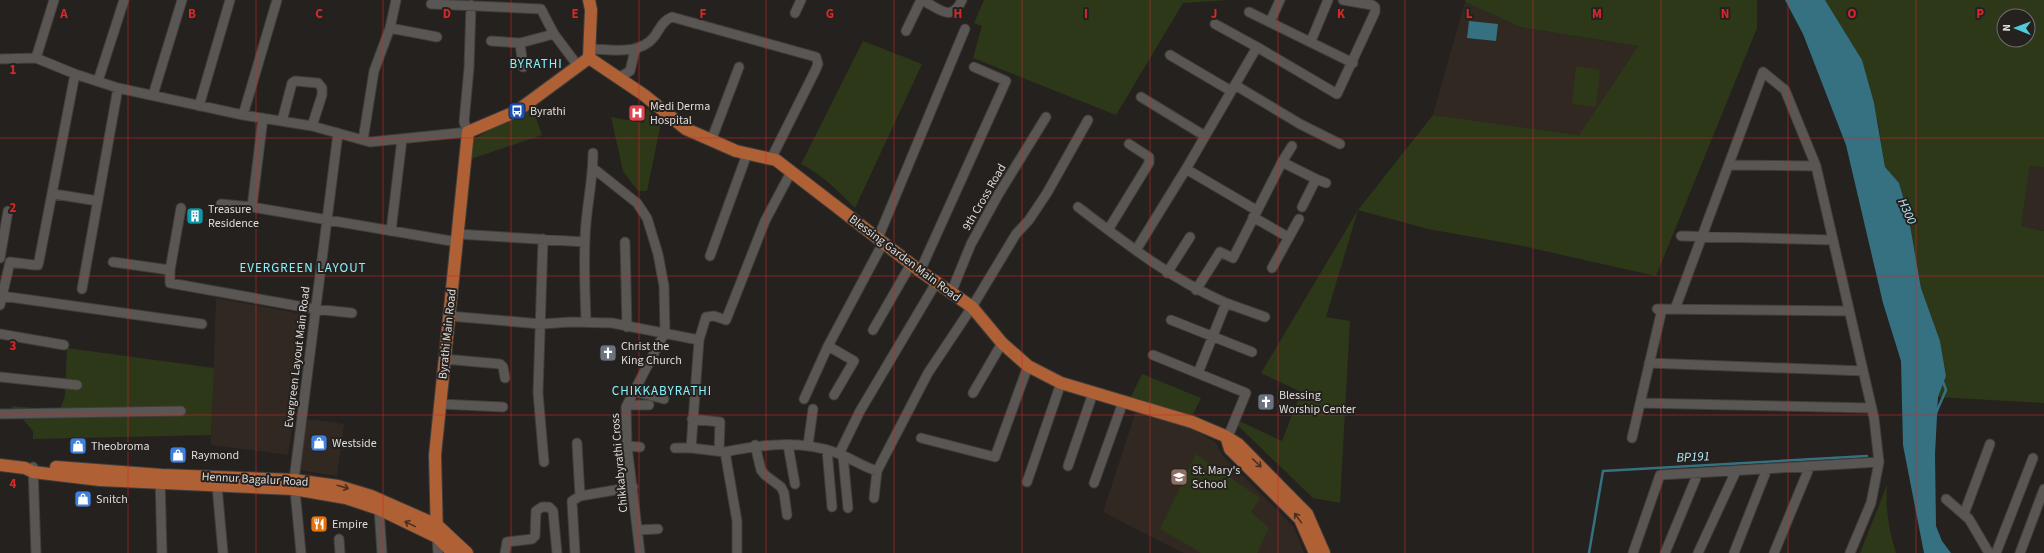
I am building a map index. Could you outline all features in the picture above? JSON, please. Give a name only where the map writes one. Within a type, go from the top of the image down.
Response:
[{"type":"main road","points":[[468,132],[517,111],[578,66],[589,53],[591,10],[589,0]]},
{"type":"main road","name":"Blessing Garden Main Road","points":[[589,53],[618,78],[644,95],[686,129],[736,151],[776,160],[916,268],[972,307],[1002,343],[1028,366],[1061,383],[1192,422],[1225,436],[1227,439],[1238,444],[1307,514],[1324,553]]},
{"type":"main road","name":"Byrathi Main Road","points":[[437,538],[435,455],[468,132]]},
{"type":"main road","points":[[1227,439],[1230,449],[1300,519],[1315,553]]},
{"type":"main road","name":"Hennur Bagalur Road","points":[[0,465],[30,469],[160,479],[338,486],[371,496],[437,525],[467,553]]},
{"type":"main road","name":"Hennur Bagalur Road","points":[[160,479],[217,486],[294,484],[346,498],[379,509],[437,538],[453,553]]},
{"type":"street","points":[[36,58],[54,0]]},
{"type":"street","points":[[98,81],[124,0]]},
{"type":"street","points":[[153,95],[182,0]]},
{"type":"street","points":[[199,106],[230,0]]},
{"type":"street","points":[[243,115],[277,0]]},
{"type":"street","points":[[363,140],[374,71],[390,28],[396,0]]},
{"type":"street","points":[[795,13],[801,0]]},
{"type":"street","points":[[906,30],[922,0],[947,13],[952,13],[956,11],[962,0]]},
{"type":"street","points":[[1270,22],[1280,0]]},
{"type":"street","points":[[1311,41],[1328,0]]},
{"type":"street","points":[[1215,24],[1337,94],[1353,63],[1375,12],[1375,7],[1343,0]]},
{"type":"street","points":[[431,4],[471,5],[502,3],[541,9],[554,34],[578,66]]},
{"type":"street","points":[[0,59],[36,58],[75,74],[118,88],[243,115],[312,126],[370,142],[468,132],[464,122],[469,68],[471,5]]},
{"type":"street","points":[[1249,12],[1311,41],[1353,63]]},
{"type":"street","points":[[589,53],[634,50],[653,38],[666,20],[672,17],[816,58],[818,64],[815,71],[772,159]]},
{"type":"street","points":[[390,28],[437,37]]},
{"type":"street","points":[[804,399],[828,346],[880,240],[965,29]]},
{"type":"street","points":[[491,41],[520,43],[554,34]]},
{"type":"street","points":[[520,43],[523,67]]},
{"type":"street","points":[[1136,250],[1186,169],[1257,47]]},
{"type":"street","points":[[618,78],[630,71],[634,50]]},
{"type":"street","points":[[1170,55],[1340,144]]},
{"type":"street","points":[[711,141],[739,67]]},
{"type":"street","points":[[873,330],[916,268],[1006,81],[974,67]]},
{"type":"street","points":[[1675,309],[1763,72],[1785,90],[1816,166],[1871,408],[1878,462],[1871,503],[1850,553]]},
{"type":"street","points":[[75,74],[54,194],[38,265],[13,262],[4,265],[1,301],[202,324]]},
{"type":"street","points":[[282,121],[292,83],[295,81],[318,83],[322,88],[322,94],[312,126]]},
{"type":"street","points":[[82,289],[118,88]]},
{"type":"street","points":[[1141,97],[1205,136]]},
{"type":"street","name":"9th Cross Road","points":[[951,293],[971,244],[998,195],[1046,117]]},
{"type":"street","points":[[252,207],[263,118]]},
{"type":"street","points":[[874,498],[877,471],[928,374],[972,307],[1016,234],[1029,220],[1047,192],[1088,120]]},
{"type":"street","name":"Evergreen Layout Main Road","points":[[302,553],[294,484],[338,133]]},
{"type":"street","points":[[391,232],[402,139]]},
{"type":"street","points":[[1108,230],[1149,163],[1149,157],[1129,144]]},
{"type":"street","points":[[1196,290],[1220,252],[1233,258],[1254,214],[1292,146]]},
{"type":"street","points":[[586,321],[585,242],[593,168],[593,153]]},
{"type":"street","points":[[710,256],[747,154]]},
{"type":"street","points":[[1282,162],[1326,183]]},
{"type":"street","points":[[1728,165],[1816,166]]},
{"type":"street","points":[[593,168],[637,203],[647,218],[658,254],[664,286],[665,332]]},
{"type":"street","points":[[1186,169],[1288,237]]},
{"type":"street","points":[[691,448],[699,340],[706,316],[714,316],[726,320],[765,221],[791,172]]},
{"type":"street","points":[[1302,207],[1316,179]]},
{"type":"street","points":[[54,194],[98,201]]},
{"type":"street","points":[[221,204],[252,207],[391,232],[457,238],[543,239],[585,242]]},
{"type":"street","points":[[1078,207],[1167,273],[1196,290],[1265,317]]},
{"type":"street","points":[[181,208],[170,270],[170,283],[315,309],[352,313]]},
{"type":"street","points":[[0,258],[8,211]]},
{"type":"street","points":[[1272,268],[1299,219]]},
{"type":"street","points":[[1681,236],[1833,240]]},
{"type":"street","points":[[1167,273],[1190,237]]},
{"type":"street","points":[[543,239],[538,393],[544,462]]},
{"type":"street","points":[[625,242],[627,327]]},
{"type":"street","points":[[113,262],[170,270]]},
{"type":"street","points":[[848,508],[841,455],[860,411],[936,282]]},
{"type":"street","points":[[1198,373],[1226,303]]},
{"type":"street","points":[[1632,438],[1649,363],[1659,309],[1849,312]]},
{"type":"street","points":[[449,316],[541,324],[586,321],[612,322],[627,327],[665,332],[699,340]]},
{"type":"street","points":[[1171,320],[1252,352]]},
{"type":"street","name":"Chikkabyrathi Cross","points":[[640,553],[627,446],[626,405],[665,332]]},
{"type":"street","points":[[0,334],[64,345]]},
{"type":"street","points":[[973,393],[1002,343]]},
{"type":"street","points":[[828,346],[854,361],[834,396]]},
{"type":"street","points":[[1153,355],[1246,393],[1227,439]]},
{"type":"street","points":[[444,359],[500,364],[503,367],[505,378]]},
{"type":"street","points":[[1649,363],[1863,371]]},
{"type":"street","points":[[921,438],[995,457],[1028,366]]},
{"type":"street","points":[[0,377],[77,385]]},
{"type":"street","points":[[1027,482],[1061,383]]},
{"type":"street","points":[[633,391],[664,398]]},
{"type":"street","points":[[1068,466],[1093,392]]},
{"type":"street","points":[[1094,483],[1123,402]]},
{"type":"street","points":[[1640,403],[1871,408]]},
{"type":"street","points":[[440,404],[503,407]]},
{"type":"street","points":[[626,405],[649,405]]},
{"type":"street","points":[[808,445],[813,409]]},
{"type":"street","points":[[0,414],[181,411]]},
{"type":"street","points":[[692,419],[720,422],[722,451],[737,521],[737,553]]},
{"type":"street","points":[[577,442],[580,496]]},
{"type":"street","points":[[1964,514],[1990,444]]},
{"type":"street","points":[[675,448],[722,451],[755,445],[808,445],[841,455],[877,471]]},
{"type":"street","points":[[755,445],[761,470],[781,487],[784,493],[787,515]]},
{"type":"street","points":[[788,445],[795,484]]},
{"type":"street","points":[[627,446],[640,447]]},
{"type":"street","points":[[827,450],[832,507]]},
{"type":"street","points":[[1996,553],[2033,458]]},
{"type":"street","points":[[1633,553],[1660,475],[1878,462]]},
{"type":"street","points":[[1774,553],[1810,466]]},
{"type":"street","points":[[30,469],[36,553]]},
{"type":"street","points":[[1734,553],[1767,469]]},
{"type":"street","points":[[1698,553],[1736,470]]},
{"type":"street","points":[[1665,553],[1698,473]]},
{"type":"street","points":[[160,479],[162,553]]},
{"type":"street","points":[[217,486],[223,553]]},
{"type":"street","points":[[575,553],[572,501],[580,496],[633,487]]},
{"type":"street","points":[[2020,553],[2044,489]]},
{"type":"street","points":[[1946,500],[1969,519],[1989,553]]},
{"type":"street","points":[[505,553],[507,542],[532,539],[535,536],[536,511],[542,507],[549,507],[554,511],[557,553]]},
{"type":"street","points":[[379,509],[382,553]]},
{"type":"street","points":[[638,530],[658,529]]},
{"type":"street","points":[[437,538],[438,553]]},
{"type":"street","points":[[339,539],[340,553]]},
{"type":"shaded area","points":[[1465,2],[1520,27],[1638,46],[1579,135],[1433,115]]},
{"type":"shaded area","points":[[2030,166],[2044,167],[2044,231],[2021,226]]},
{"type":"shaded area","points":[[216,298],[307,315],[288,455],[211,445]]},
{"type":"shaded area","name":"St. Mary's School","points":[[1136,411],[1190,428],[1215,442],[1223,456],[1294,527],[1304,553],[1184,553],[1103,512]]},
{"type":"shaded area","points":[[307,419],[344,424],[337,476],[299,470]]},
{"type":"green space","points":[[984,0],[1228,0],[1183,3],[1116,115],[973,58],[982,26],[974,23]]},
{"type":"green space","points":[[1465,0],[1757,0],[1757,28],[1656,276],[1518,245],[1428,229],[1358,210],[1433,115],[1579,135],[1638,46],[1520,27],[1465,2]]},
{"type":"green space","points":[[1825,0],[2044,0],[2044,167],[2030,166],[2021,226],[2044,231],[2044,403],[1938,397],[1946,376],[1940,341],[1921,288],[1908,214],[1899,183],[1885,167],[1878,122],[1862,60]]},
{"type":"green space","points":[[863,41],[922,64],[855,208],[823,178],[801,164]]},
{"type":"green space","points":[[1576,66],[1600,70],[1596,107],[1572,104]]},
{"type":"green space","points":[[532,106],[542,135],[471,159],[472,140]]},
{"type":"green space","points":[[647,108],[661,123],[647,191],[638,191],[623,171],[611,117],[644,123]]},
{"type":"green space","points":[[1358,210],[1326,317],[1350,321],[1340,503],[1313,498],[1237,425],[1239,421],[1282,441],[1301,392],[1261,373]]},
{"type":"green space","points":[[67,348],[214,368],[211,435],[33,439],[33,431],[11,406],[60,410],[65,396]]},
{"type":"green space","points":[[1142,374],[1201,398],[1192,416],[1131,397]]},
{"type":"green space","points":[[1196,454],[1260,498],[1251,512],[1269,528],[1257,553],[1201,553],[1160,529]]},
{"type":"green space","points":[[1887,485],[1888,519],[1896,553],[1860,553]]},
{"type":"water","points":[[1785,0],[1825,0],[1862,60],[1874,103],[1885,167],[1899,183],[1908,214],[1921,288],[1940,341],[1946,376],[1938,397],[1935,454],[1936,526],[1942,541],[1951,553],[1924,553],[1903,445],[1901,361],[1883,303],[1846,145],[1803,34]]},
{"type":"water","points":[[1469,21],[1498,24],[1496,41],[1467,38]]},
{"type":"waterway","name":"H300","points":[[1936,413],[1946,390],[1942,379]]},
{"type":"waterway","name":"BP191","points":[[1589,553],[1603,471],[1867,456]]},
{"type":"place","name":"Byrathi","points":[[517,111]]},
{"type":"place","name":"Medi Derma Hospital","points":[[637,113]]},
{"type":"place","name":"Treasure Residence","points":[[195,216]]},
{"type":"place","name":"Christ the King Church","points":[[608,353]]},
{"type":"place","name":"Blessing Worship Center","points":[[1266,402]]},
{"type":"place","name":"Westside","points":[[319,443]]},
{"type":"place","name":"Theobroma","points":[[78,446]]},
{"type":"place","name":"Raymond","points":[[178,455]]},
{"type":"place","name":"St. Mary's School","points":[[1179,477]]},
{"type":"place","name":"Snitch","points":[[83,499]]},
{"type":"place","name":"Empire","points":[[319,524]]},
{"type":"district","name":"BYRATHI","points":[[536,63]]},
{"type":"district","name":"EVERGREEN LAYOUT","points":[[303,267]]},
{"type":"district","name":"CHIKKABYRATHI","points":[[662,390]]}]
